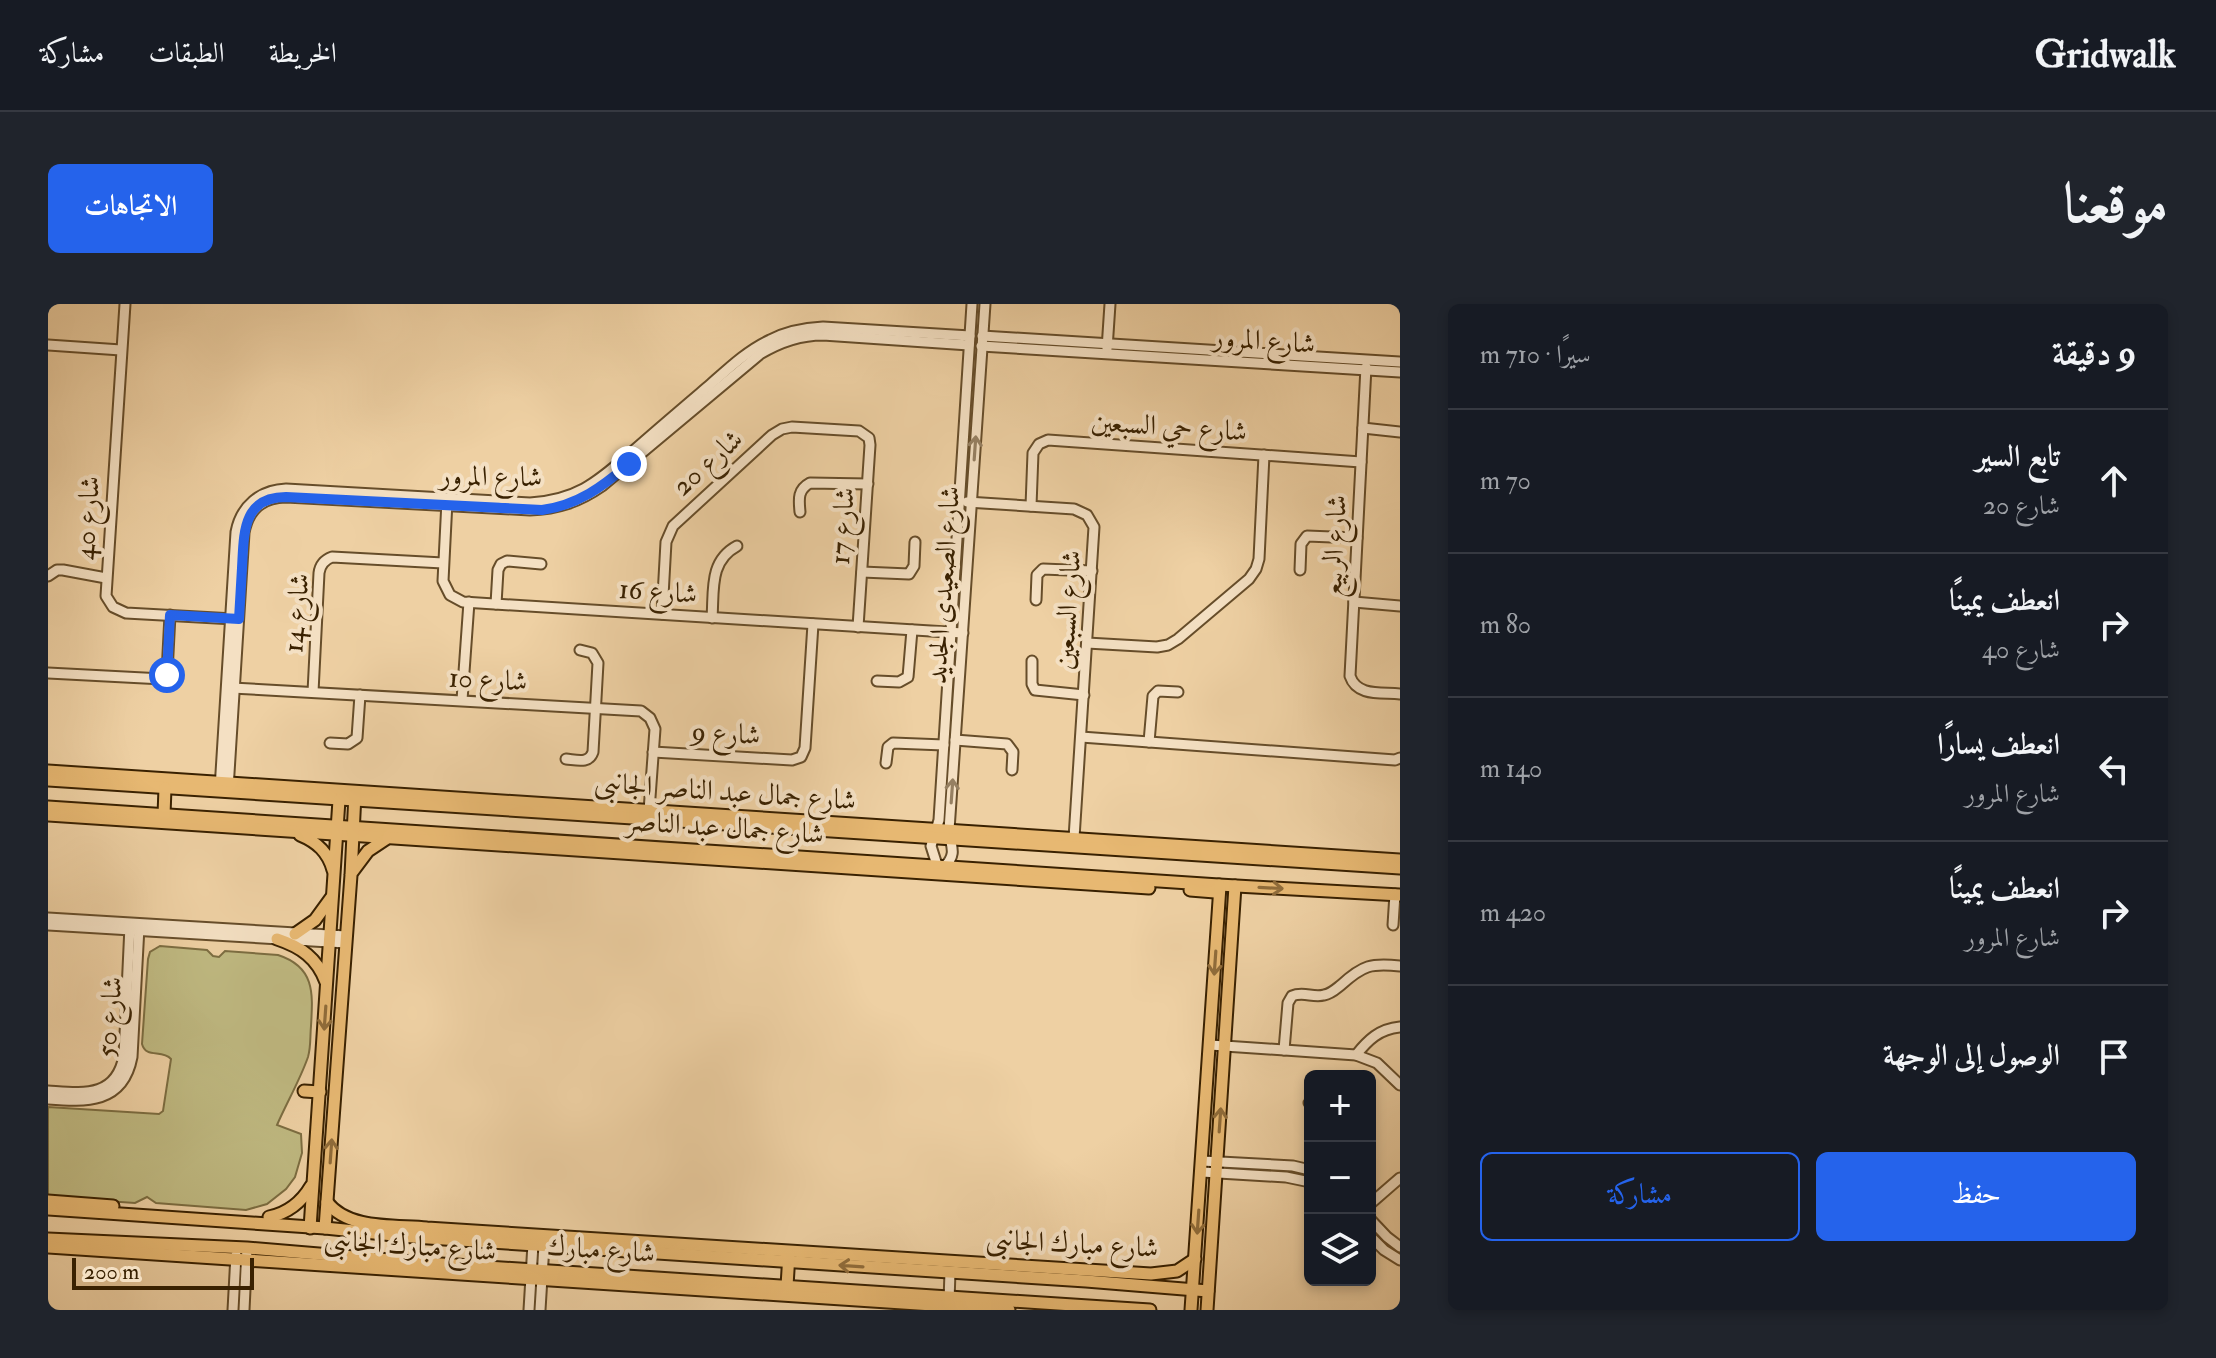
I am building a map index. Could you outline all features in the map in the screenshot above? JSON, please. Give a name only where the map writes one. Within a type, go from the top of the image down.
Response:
[{"type":"main road","name":"شارع جمال عبد الناصر الجانبى","points":[[48,771],[224,788],[649,811],[1031,840],[1074,838],[1122,846],[1358,861],[1400,860]]},
{"type":"main road","name":"شارع جمال عبد الناصر","points":[[48,780],[165,788],[224,788],[339,800],[355,796],[934,833]]},
{"type":"main road","points":[[164,815],[165,788]]},
{"type":"main road","points":[[325,1224],[355,796]]},
{"type":"main road","points":[[48,1209],[148,1212],[310,1224],[339,800]]},
{"type":"main road","points":[[48,807],[164,815],[292,832],[309,838],[323,849],[334,873]]},
{"type":"main road","points":[[48,815],[353,831],[1114,882],[1215,892],[1219,885]]},
{"type":"main road","points":[[292,832],[337,830]]},
{"type":"main road","points":[[353,831],[386,838],[539,844]]},
{"type":"main road","points":[[351,875],[368,851],[386,838]]},
{"type":"main road","points":[[1031,840],[1122,846]]},
{"type":"main road","points":[[1358,861],[1400,868]]},
{"type":"main road","name":"شارع جمال عبد الناصر","points":[[837,864],[941,865],[1114,882],[1397,895]]},
{"type":"main road","points":[[1191,1310],[1219,885]]},
{"type":"main road","points":[[1207,1310],[1235,886]]},
{"type":"main road","points":[[1190,890],[1210,904],[1218,918]]},
{"type":"main road","points":[[295,934],[321,915],[333,894]]},
{"type":"main road","points":[[278,936],[313,959],[322,972],[327,988]]},
{"type":"main road","points":[[304,1091],[320,1092]]},
{"type":"main road","points":[[318,1119],[333,1120]]},
{"type":"main road","points":[[269,1217],[295,1205],[306,1195],[313,1182]]},
{"type":"main road","name":"شارع مبارك الجانبى","points":[[48,1201],[148,1212],[269,1217],[325,1224]]},
{"type":"main road","name":"شارع مبارك الجانبى","points":[[327,1202],[336,1212],[355,1222],[663,1242],[789,1256],[903,1257],[1161,1274],[1177,1271],[1195,1259]]},
{"type":"main road","name":"شارع مبارك","points":[[325,1224],[413,1237],[682,1255],[789,1256],[886,1268],[1208,1291]]},
{"type":"main road","points":[[413,1237],[427,1228]]},
{"type":"main road","name":"شارع مبارك","points":[[48,1239],[537,1274],[787,1286],[949,1304],[1150,1310]]},
{"type":"main road","points":[[663,1242],[682,1255]]},
{"type":"main road","points":[[48,1247],[242,1254]]},
{"type":"main road","points":[[787,1286],[789,1256]]},
{"type":"main road","points":[[886,1268],[903,1257]]},
{"type":"main road","points":[[1066,1269],[1086,1281]]},
{"type":"main road","points":[[537,1274],[1009,1310]]},
{"type":"street","name":"شارع 40","points":[[125,304],[106,596],[117,610],[126,613],[235,619]]},
{"type":"street","name":"شارع الصعيدى الجديد","points":[[972,304],[939,820],[932,854],[941,865],[952,857],[953,851],[950,834],[955,740],[985,304]]},
{"type":"street","points":[[1107,349],[1110,304]]},
{"type":"street","name":"شارع المرور","points":[[224,788],[235,619],[245,527],[252,512],[264,501],[286,497],[447,502],[530,510],[560,507],[596,491],[727,375],[788,340],[823,335],[970,340]]},
{"type":"street","name":"شارع المرور","points":[[982,341],[1366,365],[1400,372]]},
{"type":"street","points":[[48,345],[121,350]]},
{"type":"street","name":"شارع المرور","points":[[1366,365],[1400,362]]},
{"type":"street","name":"شارع الربيع","points":[[1366,365],[1350,676],[1357,689],[1400,694]]},
{"type":"street","name":"شارع 20","points":[[662,614],[665,547],[671,530],[744,460],[775,432],[787,427],[862,432]]},
{"type":"street","points":[[1363,428],[1400,432]]},
{"type":"street","name":"شارع 17","points":[[858,627],[870,441],[862,432]]},
{"type":"street","name":"شارع حي السبعين","points":[[1031,506],[1033,453],[1039,444],[1048,440],[1361,462]]},
{"type":"street","points":[[1087,643],[1157,647],[1172,644],[1249,579],[1259,559],[1264,455]]},
{"type":"street","points":[[800,512],[800,493],[810,483],[868,484]]},
{"type":"street","name":"شارع السبعين","points":[[959,501],[1078,510],[1089,518],[1095,529],[1074,838]]},
{"type":"street","points":[[447,502],[443,581],[447,592],[458,600],[469,602],[462,700]]},
{"type":"street","points":[[1300,570],[1301,544],[1305,537],[1357,538]]},
{"type":"street","points":[[862,572],[909,574],[914,566],[915,542]]},
{"type":"street","points":[[712,618],[716,568],[723,556],[737,546]]},
{"type":"street","name":"شارع 14","points":[[313,692],[319,573],[325,560],[332,557],[443,563]]},
{"type":"street","points":[[496,604],[501,564],[507,561],[541,564]]},
{"type":"street","points":[[48,576],[57,570],[106,578]]},
{"type":"street","points":[[1036,600],[1037,575],[1041,570],[1092,571]]},
{"type":"street","name":"شارع 16","points":[[469,602],[963,633]]},
{"type":"street","points":[[1354,602],[1400,606]]},
{"type":"street","points":[[48,673],[163,679],[167,675],[170,615]]},
{"type":"street","name":"شارع 9","points":[[653,752],[795,760],[802,755],[805,748],[813,624]]},
{"type":"street","points":[[877,681],[899,682],[908,677],[912,630]]},
{"type":"street","points":[[566,759],[583,761],[591,757],[598,660],[592,653],[580,650]]},
{"type":"street","points":[[1032,661],[1035,690],[1084,695]]},
{"type":"street","name":"شارع 10","points":[[230,688],[637,710],[647,715],[655,729],[649,811]]},
{"type":"street","points":[[1149,742],[1153,696],[1158,691],[1178,692]]},
{"type":"street","points":[[330,743],[348,744],[357,738],[360,695]]},
{"type":"street","points":[[1081,737],[1400,758]]},
{"type":"street","points":[[955,740],[1007,744],[1013,749],[1012,770]]},
{"type":"street","points":[[886,763],[888,747],[893,743],[944,745]]},
{"type":"street","points":[[1393,925],[1397,895]]},
{"type":"street","points":[[48,918],[135,927]]},
{"type":"street","points":[[48,925],[346,940]]},
{"type":"street","name":"شارع 50","points":[[48,1099],[97,1099],[109,1093],[126,1074],[131,1063],[128,1043],[135,927]]},
{"type":"street","points":[[278,936],[295,934],[330,939]]},
{"type":"street","points":[[1284,1050],[1288,1003],[1292,996],[1300,993],[1327,995],[1357,971],[1372,965],[1400,966]]},
{"type":"street","points":[[1356,1055],[1377,1033],[1400,1027]]},
{"type":"street","name":"شارع 50","points":[[48,1091],[85,1093],[106,1086],[120,1071],[128,1043]]},
{"type":"street","points":[[1210,1045],[1356,1055],[1377,1063],[1400,1085]]},
{"type":"street","points":[[1202,1166],[1304,1180]]},
{"type":"street","points":[[1216,1167],[1304,1169]]},
{"type":"street","points":[[1376,1199],[1400,1178]]},
{"type":"street","points":[[1376,1225],[1400,1247]]},
{"type":"street","points":[[1376,1242],[1400,1260]]},
{"type":"street","points":[[529,1310],[537,1274],[539,1245]]},
{"type":"street","points":[[233,1310],[242,1254]]},
{"type":"street","points":[[242,1254],[244,1310]]},
{"type":"street","points":[[949,1304],[950,1272]]},
{"type":"street","points":[[537,1274],[540,1310]]},
{"type":"shaded area","points":[[160,946],[207,950],[219,957],[225,951],[278,955],[299,967],[309,983],[312,1003],[309,1053],[277,1125],[301,1134],[302,1153],[295,1177],[267,1204],[246,1210],[156,1203],[147,1197],[135,1203],[48,1197],[48,1107],[159,1114],[163,1111],[171,1059],[147,1051],[142,1044],[148,959],[150,952]]},
{"type":"route","points":[[167,675],[170,615],[239,619],[246,522],[264,501],[286,497],[542,510],[575,502],[602,486],[629,464]]}]
